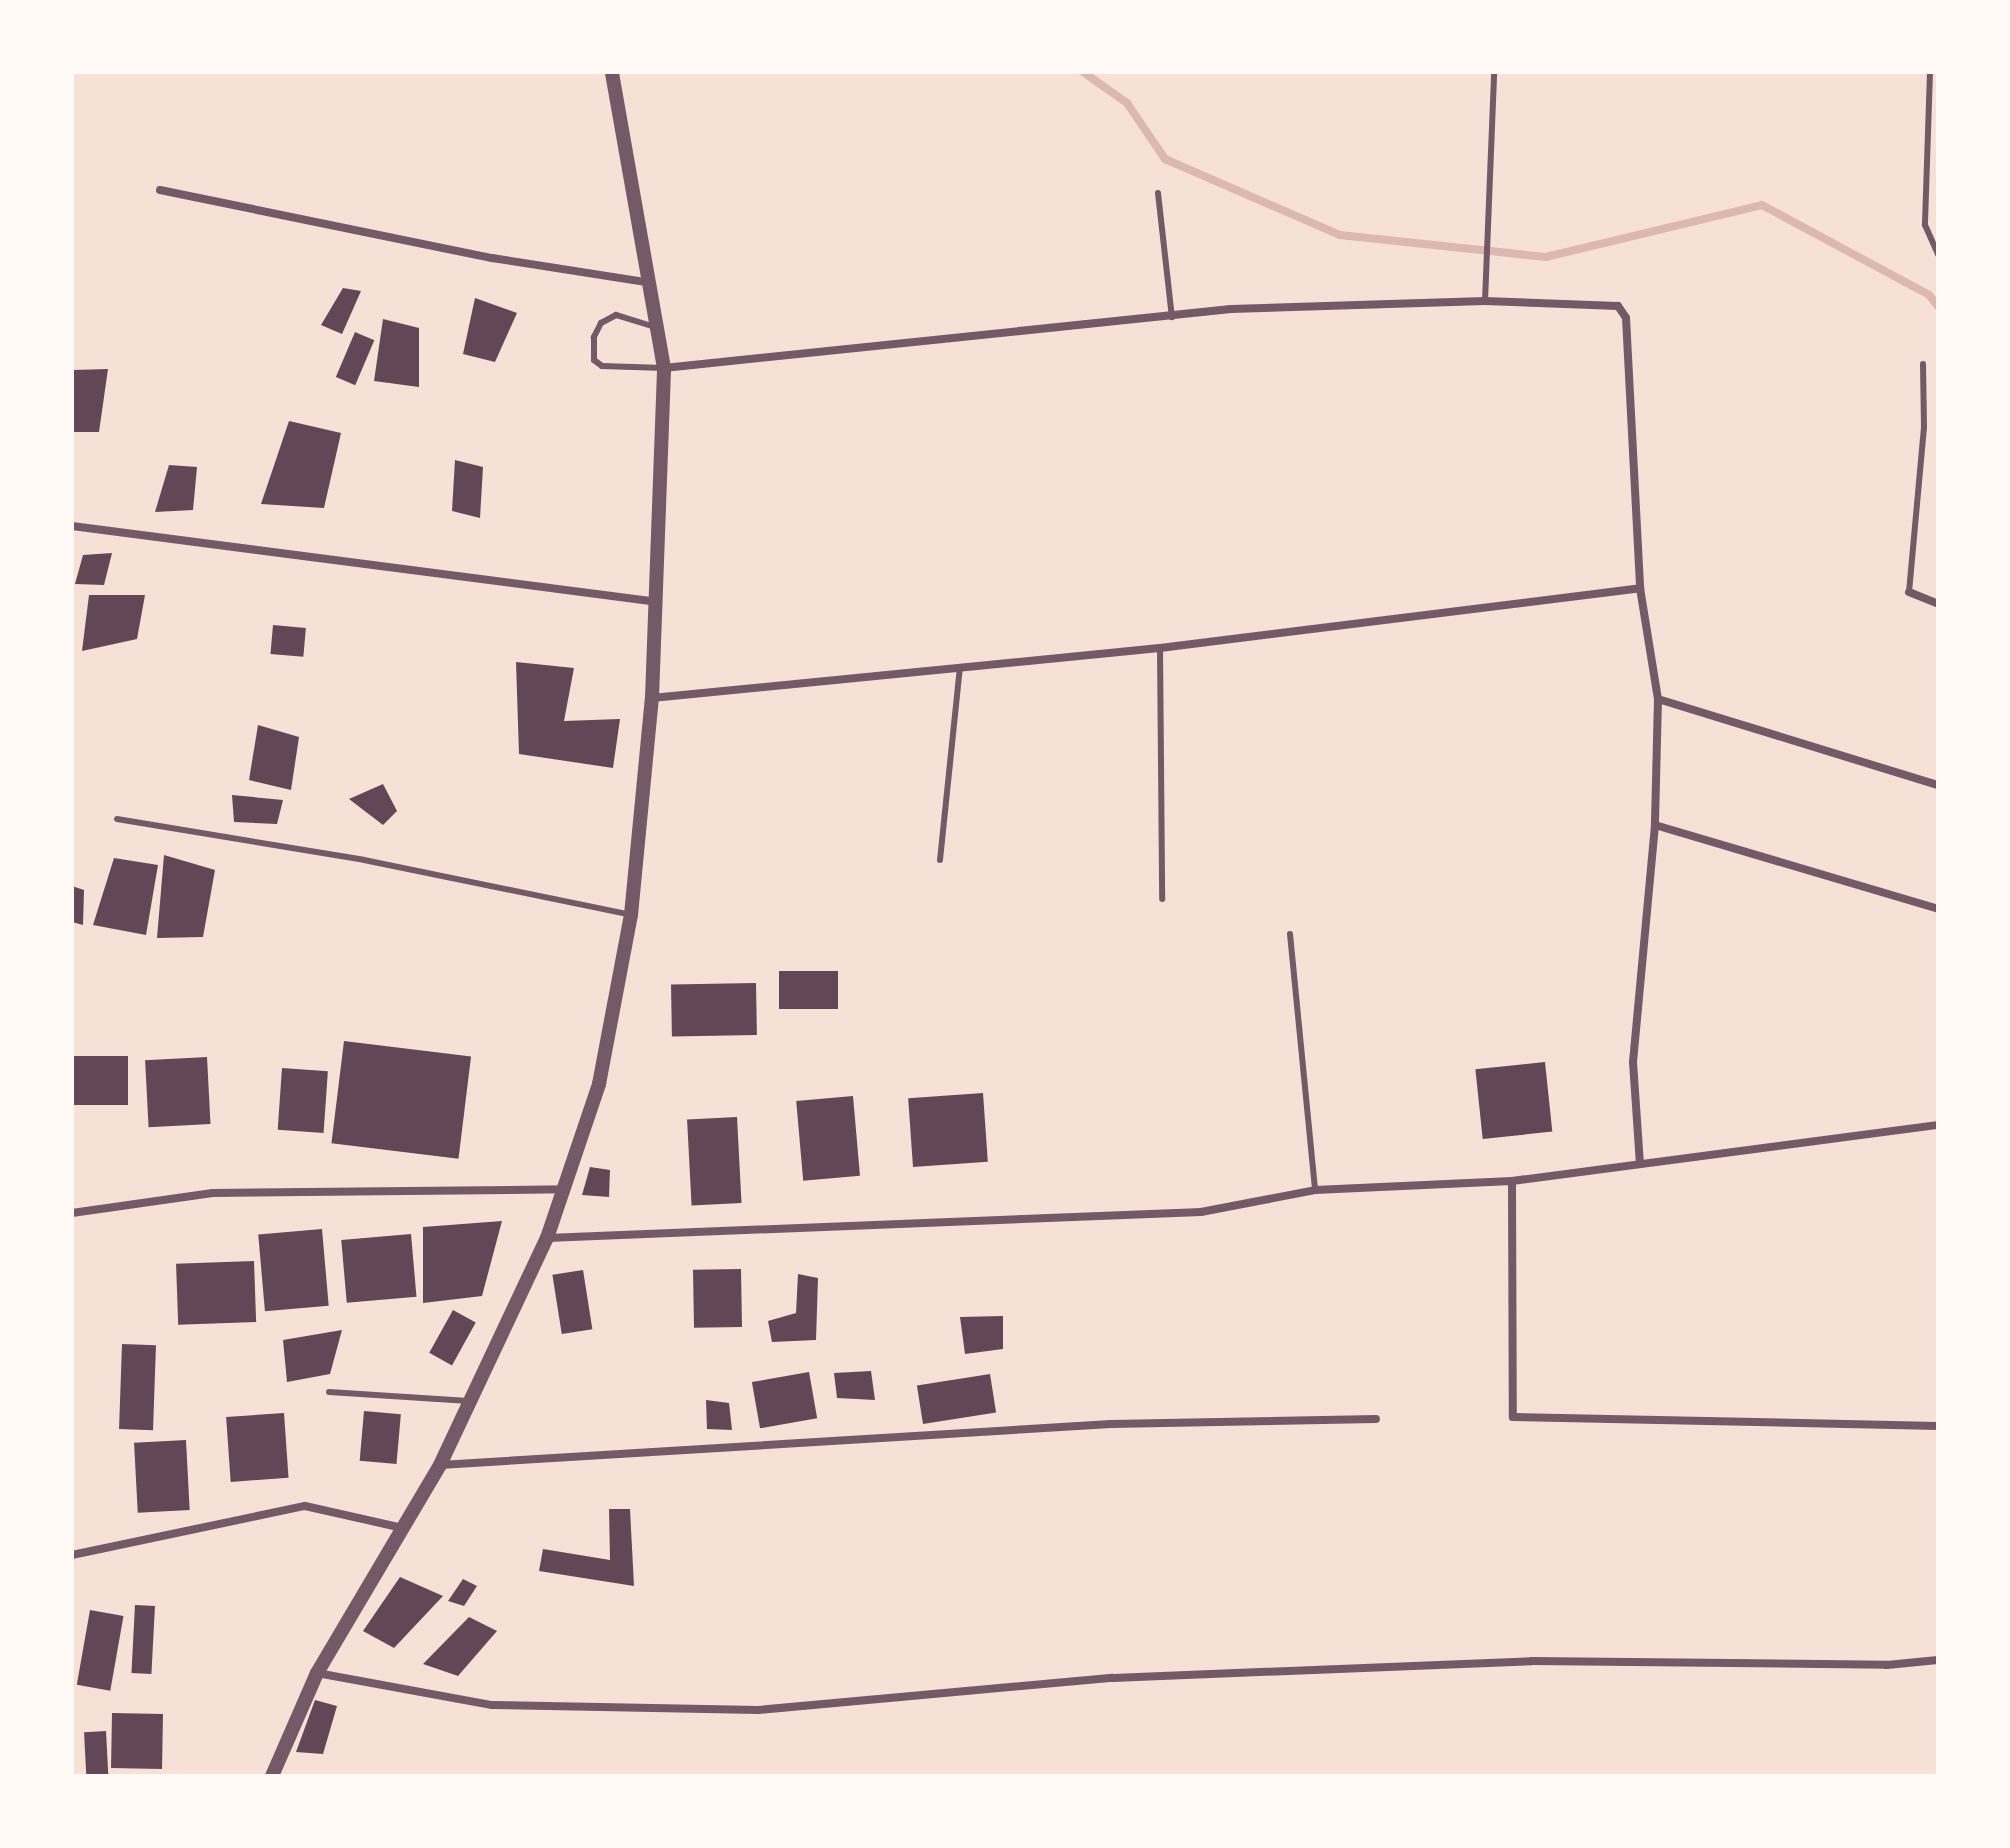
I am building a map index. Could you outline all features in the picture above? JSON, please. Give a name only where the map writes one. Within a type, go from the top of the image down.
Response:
[{"type":"street","points":[[272,1776],[317,1673],[440,1465],[547,1238],[599,1084],[631,915],[652,698],[658,602],[664,368],[646,282],[613,79]]},
{"type":"street","points":[[160,190],[492,258],[646,282]]},
{"type":"street","points":[[664,368],[1231,309],[1485,301],[1618,306],[1626,318],[1640,588],[1658,699],[1655,825],[1633,1062],[1640,1164]]},
{"type":"street","points":[[72,526],[658,602]]},
{"type":"street","points":[[652,698],[1160,648],[1640,588]]},
{"type":"street","points":[[1909,592],[1938,604]]},
{"type":"street","points":[[1658,699],[1938,785]]},
{"type":"street","points":[[1655,825],[1938,909]]},
{"type":"street","points":[[547,1238],[1201,1212],[1315,1190],[1512,1181],[1938,1125]]},
{"type":"street","points":[[1512,1181],[1513,1417],[1938,1426]]},
{"type":"street","points":[[72,1213],[213,1193],[566,1189]]},
{"type":"street","points":[[440,1465],[1111,1424],[1376,1419]]},
{"type":"street","points":[[72,1555],[305,1506],[403,1528]]},
{"type":"street","points":[[317,1673],[492,1705],[758,1710],[1113,1678],[1532,1661],[1887,1665],[1938,1660]]},
{"type":"lane","points":[[1485,301],[1485,228],[1494,72]]},
{"type":"lane","points":[[1930,72],[1925,225],[1938,254]]},
{"type":"lane","points":[[1158,193],[1172,317]]},
{"type":"lane","points":[[655,327],[616,315],[601,323],[594,337],[594,360],[602,366],[664,368]]},
{"type":"lane","points":[[1909,592],[1924,427],[1923,364]]},
{"type":"lane","points":[[1160,648],[1162,899]]},
{"type":"lane","points":[[940,860],[960,668]]},
{"type":"lane","points":[[117,819],[364,860],[631,915]]},
{"type":"lane","points":[[1290,934],[1315,1190]]},
{"type":"lane","points":[[329,1392],[469,1401]]},
{"type":"building","points":[[343,288],[361,291],[342,334],[321,325]]},
{"type":"building","points":[[475,298],[517,313],[495,362],[463,354]]},
{"type":"building","points":[[383,319],[419,328],[419,387],[374,381]]},
{"type":"building","points":[[355,332],[374,340],[355,385],[336,377]]},
{"type":"building","points":[[108,369],[99,432],[72,432],[73,370]]},
{"type":"building","points":[[289,421],[341,433],[324,508],[261,504]]},
{"type":"building","points":[[455,460],[483,467],[480,518],[452,511]]},
{"type":"building","points":[[169,465],[197,467],[193,510],[155,512]]},
{"type":"building","points":[[112,553],[104,585],[75,584],[83,555]]},
{"type":"building","points":[[89,595],[145,595],[137,639],[82,651]]},
{"type":"building","points":[[273,625],[306,628],[303,657],[270,654]]},
{"type":"building","points":[[516,662],[574,668],[564,721],[620,719],[613,768],[519,754]]},
{"type":"building","points":[[258,725],[299,737],[291,790],[249,780]]},
{"type":"building","points":[[383,784],[397,811],[383,825],[349,799]]},
{"type":"building","points":[[232,795],[283,800],[277,824],[234,822]]},
{"type":"building","points":[[164,855],[215,870],[203,937],[157,938]]},
{"type":"building","points":[[114,858],[158,865],[146,935],[93,925]]},
{"type":"building","points":[[72,886],[84,890],[83,925],[72,922]]},
{"type":"building","points":[[779,971],[838,971],[838,1009],[779,1009]]},
{"type":"building","points":[[756,983],[757,1035],[672,1036],[671,984]]},
{"type":"building","points":[[344,1041],[471,1057],[458,1159],[331,1143]]},
{"type":"building","points":[[72,1056],[128,1056],[128,1105],[72,1105]]},
{"type":"building","points":[[207,1057],[211,1124],[149,1127],[145,1060]]},
{"type":"building","points":[[1545,1062],[1552,1132],[1483,1139],[1475,1069]]},
{"type":"building","points":[[282,1068],[328,1071],[324,1133],[278,1130]]},
{"type":"building","points":[[983,1093],[988,1162],[913,1167],[908,1098]]},
{"type":"building","points":[[853,1096],[860,1176],[803,1181],[796,1101]]},
{"type":"building","points":[[737,1117],[742,1203],[692,1205],[687,1120]]},
{"type":"building","points":[[590,1167],[610,1170],[609,1197],[582,1195]]},
{"type":"building","points":[[502,1221],[482,1296],[423,1303],[423,1227]]},
{"type":"building","points":[[322,1229],[329,1306],[265,1311],[258,1235]]},
{"type":"building","points":[[411,1234],[416,1297],[347,1303],[341,1240]]},
{"type":"building","points":[[254,1261],[256,1322],[178,1325],[176,1264]]},
{"type":"building","points":[[741,1269],[742,1327],[694,1328],[693,1270]]},
{"type":"building","points":[[583,1270],[592,1329],[562,1334],[552,1275]]},
{"type":"building","points":[[798,1274],[818,1278],[816,1340],[772,1342],[768,1321],[796,1313]]},
{"type":"building","points":[[453,1310],[476,1323],[452,1365],[429,1353]]},
{"type":"building","points":[[1003,1316],[1003,1349],[965,1354],[960,1317]]},
{"type":"building","points":[[342,1330],[330,1374],[287,1382],[283,1340]]},
{"type":"building","points":[[122,1344],[156,1345],[153,1430],[119,1429]]},
{"type":"building","points":[[871,1371],[875,1400],[837,1398],[834,1373]]},
{"type":"building","points":[[809,1372],[817,1418],[760,1428],[752,1382]]},
{"type":"building","points":[[990,1374],[996,1413],[923,1424],[917,1386]]},
{"type":"building","points":[[706,1400],[729,1403],[732,1430],[707,1429]]},
{"type":"building","points":[[364,1411],[401,1414],[397,1464],[360,1461]]},
{"type":"building","points":[[284,1413],[289,1478],[231,1482],[226,1417]]},
{"type":"building","points":[[186,1440],[190,1510],[138,1513],[134,1443]]},
{"type":"building","points":[[609,1509],[630,1509],[634,1586],[539,1571],[543,1549],[610,1560]]},
{"type":"building","points":[[400,1577],[443,1596],[394,1648],[363,1631]]},
{"type":"building","points":[[463,1579],[477,1586],[464,1606],[448,1601]]},
{"type":"building","points":[[135,1605],[155,1606],[151,1674],[131,1673]]},
{"type":"building","points":[[90,1610],[123,1616],[110,1691],[77,1685]]},
{"type":"building","points":[[469,1617],[497,1631],[458,1676],[423,1664]]},
{"type":"building","points":[[315,1700],[337,1706],[323,1754],[296,1752]]},
{"type":"building","points":[[112,1713],[163,1714],[162,1769],[111,1768]]},
{"type":"building","points":[[106,1731],[108,1776],[86,1776],[84,1732]]},
{"type":"waterway","points":[[1083,72],[1127,103],[1165,159],[1340,235],[1546,257],[1762,205],[1929,295],[1938,306]]}]
